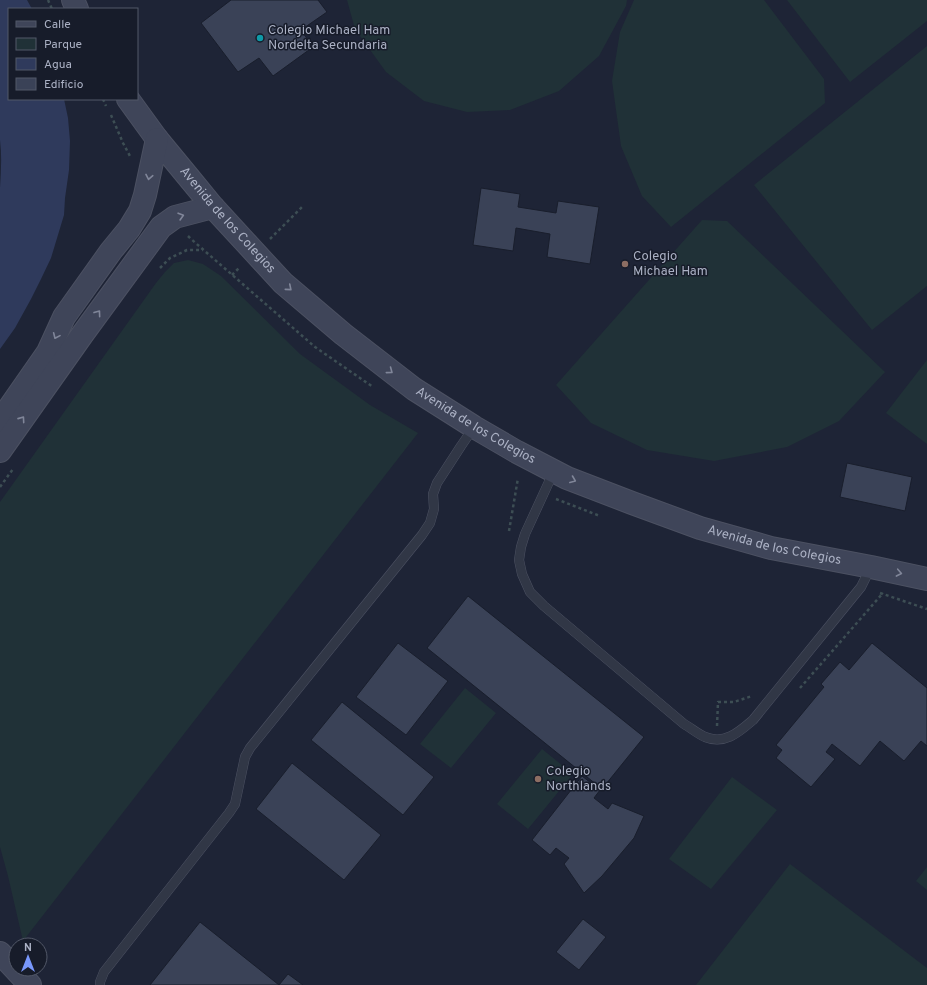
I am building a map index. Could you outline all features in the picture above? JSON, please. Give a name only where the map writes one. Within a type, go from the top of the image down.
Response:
[{"type":"street","name":"Avenida de los Colegios","points":[[129,100],[157,139],[213,207],[283,283],[343,334],[414,389],[474,427],[517,452],[567,478],[700,528],[771,548],[927,579]]},
{"type":"street","points":[[0,421],[48,352],[64,317],[111,251],[129,229],[140,211],[157,139]]},
{"type":"street","points":[[0,451],[161,227],[175,217],[213,207]]},
{"type":"street","points":[[2,953],[30,985]]},
{"type":"lane","points":[[100,985],[104,972],[234,804],[245,757],[250,748],[426,529],[430,523],[434,508],[433,494],[437,483],[474,427]]},
{"type":"lane","points":[[554,471],[525,534],[521,547],[519,560],[522,574],[530,592],[544,606],[684,724],[705,737],[717,739],[726,738],[734,735],[753,720],[861,587],[871,567]]},
{"type":"path","points":[[156,272],[170,258],[187,250],[204,250]]},
{"type":"path","points":[[0,487],[14,468]]},
{"type":"path","points":[[508,532],[518,478]]},
{"type":"path","points":[[800,689],[883,593]]},
{"type":"path","points":[[717,739],[718,702],[734,702],[752,696],[756,692]]},
{"type":"green space","points":[[347,0],[627,0],[626,6],[599,56],[559,91],[510,110],[467,112],[424,101],[386,72],[355,29]]},
{"type":"green space","points":[[634,0],[764,0],[824,79],[825,103],[671,227],[642,196],[621,146],[612,81],[620,32]]},
{"type":"green space","points":[[787,0],[927,0],[927,21],[850,82]]},
{"type":"green space","points":[[927,46],[927,286],[872,330],[754,185]]},
{"type":"green space","points":[[702,220],[727,221],[885,372],[839,421],[787,447],[714,461],[647,450],[591,423],[556,385]]},
{"type":"green space","points":[[188,260],[203,264],[221,276],[300,354],[370,405],[418,433],[26,937],[22,937],[0,847],[0,502],[156,283],[174,263]]},
{"type":"green space","points":[[927,360],[927,444],[886,413]]},
{"type":"green space","points":[[465,688],[496,713],[451,768],[420,744]]},
{"type":"green space","points":[[542,749],[573,774],[528,829],[497,804]]},
{"type":"green space","points":[[732,777],[777,810],[711,889],[669,859]]},
{"type":"green space","points":[[790,864],[927,968],[927,985],[696,985]]},
{"type":"green space","points":[[927,867],[927,890],[916,881]]},
{"type":"water","points":[[0,0],[27,0],[31,8],[8,8],[8,100],[64,100],[68,118],[70,141],[69,170],[64,215],[51,258],[15,328],[0,349],[1,158]]},
{"type":"building","name":"Colegio Michael Ham Nordelta Secundaria","points":[[231,0],[318,0],[327,12],[301,30],[313,47],[273,76],[259,58],[238,72],[201,23]]},
{"type":"building","points":[[481,188],[520,194],[518,207],[556,213],[558,201],[599,207],[590,264],[547,257],[550,234],[516,228],[513,251],[473,245]]},
{"type":"building","points":[[847,463],[912,477],[905,511],[840,497]]},
{"type":"building","points":[[468,596],[644,737],[602,789],[427,648]]},
{"type":"building","points":[[398,643],[448,681],[406,735],[356,697]]},
{"type":"building","points":[[872,643],[927,688],[927,746],[921,741],[904,761],[880,741],[860,766],[832,744],[826,752],[835,759],[811,787],[776,758],[782,750],[776,745],[824,687],[821,684],[840,662],[849,670]]},
{"type":"building","points":[[342,702],[434,777],[403,815],[311,740]]},
{"type":"building","points":[[292,763],[381,835],[344,880],[256,809]]},
{"type":"building","points":[[582,776],[600,790],[594,798],[608,809],[612,803],[644,816],[634,838],[602,876],[584,893],[564,864],[569,858],[556,848],[550,855],[532,840]]},
{"type":"building","points":[[583,919],[606,937],[579,970],[556,952]]},
{"type":"building","points":[[200,922],[279,985],[150,985]]},
{"type":"building","points":[[288,974],[303,985],[279,985]]},
{"type":"place","name":"Colegio Michael Ham Nordelta Secundaria","points":[[260,38]]},
{"type":"place","name":"Colegio Michael Ham","points":[[625,264]]},
{"type":"place","name":"Colegio Northlands","points":[[538,779]]}]
